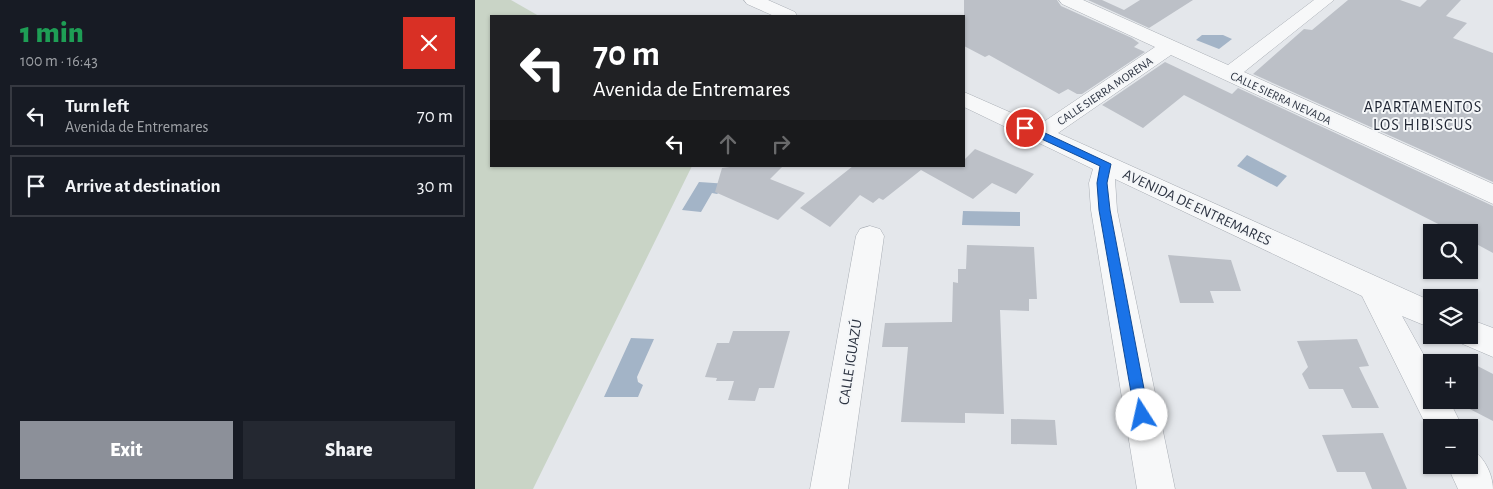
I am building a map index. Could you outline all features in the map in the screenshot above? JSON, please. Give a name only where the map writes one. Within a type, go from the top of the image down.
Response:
[{"type":"street","points":[[753,0],[787,10]]},
{"type":"street","name":"CALLE SIERRA NEVADA","points":[[1069,0],[1106,9],[1169,47],[1493,196]]},
{"type":"street","points":[[1229,74],[1325,0]]},
{"type":"street","name":"CALLE SIERRA MORENA","points":[[1040,135],[1169,47]]},
{"type":"street","name":"AVENIDA DE ENTREMARES","points":[[965,99],[1423,311]]},
{"type":"street","points":[[1106,164],[1102,183],[1104,210],[1156,489]]},
{"type":"street","name":"CALLE IGUAZÚ","points":[[829,489],[871,236]]},
{"type":"street","points":[[1373,288],[1423,385]]},
{"type":"street","points":[[1478,336],[1493,343]]},
{"type":"street","points":[[1470,474],[1478,489]]},
{"type":"green space","points":[[475,0],[511,0],[537,15],[490,15],[490,167],[692,167],[533,489],[475,489]]},
{"type":"water","points":[[1202,35],[1223,35],[1232,39],[1219,49],[1196,40]]},
{"type":"water","points":[[1247,155],[1287,176],[1277,187],[1237,166]]},
{"type":"water","points":[[699,182],[729,184],[717,194],[712,193],[701,212],[682,210]]},
{"type":"water","points":[[963,211],[1020,212],[1020,226],[962,225]]},
{"type":"water","points":[[631,338],[654,339],[637,377],[638,382],[643,385],[638,397],[604,397]]},
{"type":"building","points":[[964,0],[1057,0],[1061,6],[1132,38],[1139,43],[1134,47],[1145,52],[1082,94],[1077,94],[1068,89],[1059,94],[989,55],[985,57],[965,47]]},
{"type":"building","points":[[1088,0],[1102,0],[1124,10],[1140,0],[1193,0],[1149,28]]},
{"type":"building","points":[[1348,0],[1400,0],[1420,7],[1427,0],[1461,0],[1446,16],[1467,23],[1453,38],[1493,53],[1493,182],[1253,74],[1304,29],[1312,30]]},
{"type":"building","points":[[1165,62],[1232,94],[1238,88],[1493,206],[1493,253],[1478,245],[1478,224],[1438,224],[1184,95],[1143,128],[1102,105]]},
{"type":"building","points":[[975,149],[1034,174],[1016,194],[992,183],[973,199],[921,170],[883,200],[879,198],[873,203],[860,195],[830,227],[800,208],[852,167],[965,167],[965,159]]},
{"type":"building","points":[[782,167],[770,179],[805,193],[778,220],[715,192],[722,168]]},
{"type":"building","points":[[967,245],[1034,247],[1037,299],[1029,299],[1029,311],[1000,310],[1004,414],[965,413],[965,423],[901,422],[908,347],[882,347],[885,323],[952,322],[953,282],[958,283],[958,269],[966,269]]},
{"type":"building","points":[[1168,255],[1231,260],[1241,291],[1210,291],[1214,303],[1180,303]]},
{"type":"building","points":[[733,331],[790,331],[774,388],[759,388],[755,401],[728,400],[734,381],[716,381],[717,378],[705,377],[717,343],[729,343]]},
{"type":"building","points":[[1357,339],[1369,366],[1359,367],[1379,408],[1352,408],[1343,389],[1309,389],[1302,374],[1308,367],[1297,341]]},
{"type":"building","points":[[1478,366],[1493,374],[1493,421],[1470,409],[1478,409]]},
{"type":"building","points":[[1011,419],[1055,420],[1057,445],[1011,444]]},
{"type":"building","points":[[1383,433],[1407,489],[1372,489],[1365,472],[1337,472],[1322,435]]},
{"type":"district","name":"APARTAMENTOS LOS HIBISCUS","points":[[1423,115]]},
{"type":"route","points":[[1025,128],[1106,164],[1102,183],[1104,210],[1142,415]]}]
